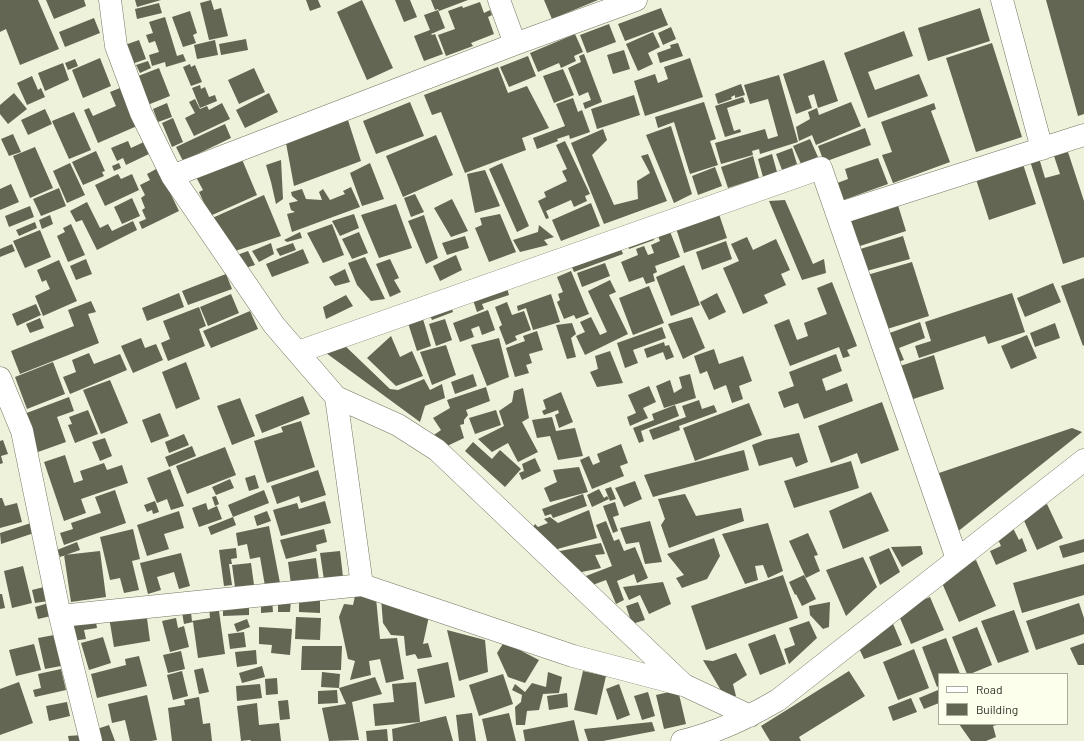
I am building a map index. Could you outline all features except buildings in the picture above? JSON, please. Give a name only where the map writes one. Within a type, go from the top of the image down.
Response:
[{"type":"street","points":[[110,0],[116,46],[141,113],[172,176],[274,325],[336,397],[398,425],[437,450],[684,685]]},
{"type":"street","points":[[498,0],[515,44]]},
{"type":"street","points":[[1002,0],[1042,149]]},
{"type":"street","points":[[172,176],[515,44],[632,1]]},
{"type":"street","points":[[837,214],[1084,135]]},
{"type":"street","points":[[298,352],[821,168],[958,559]]},
{"type":"street","points":[[0,378],[22,431],[60,616],[91,741]]},
{"type":"street","points":[[336,397],[362,585]]},
{"type":"street","points":[[682,741],[711,732],[750,716],[778,700],[1084,460]]},
{"type":"street","points":[[60,616],[362,585],[573,656],[684,685],[750,716]]}]
